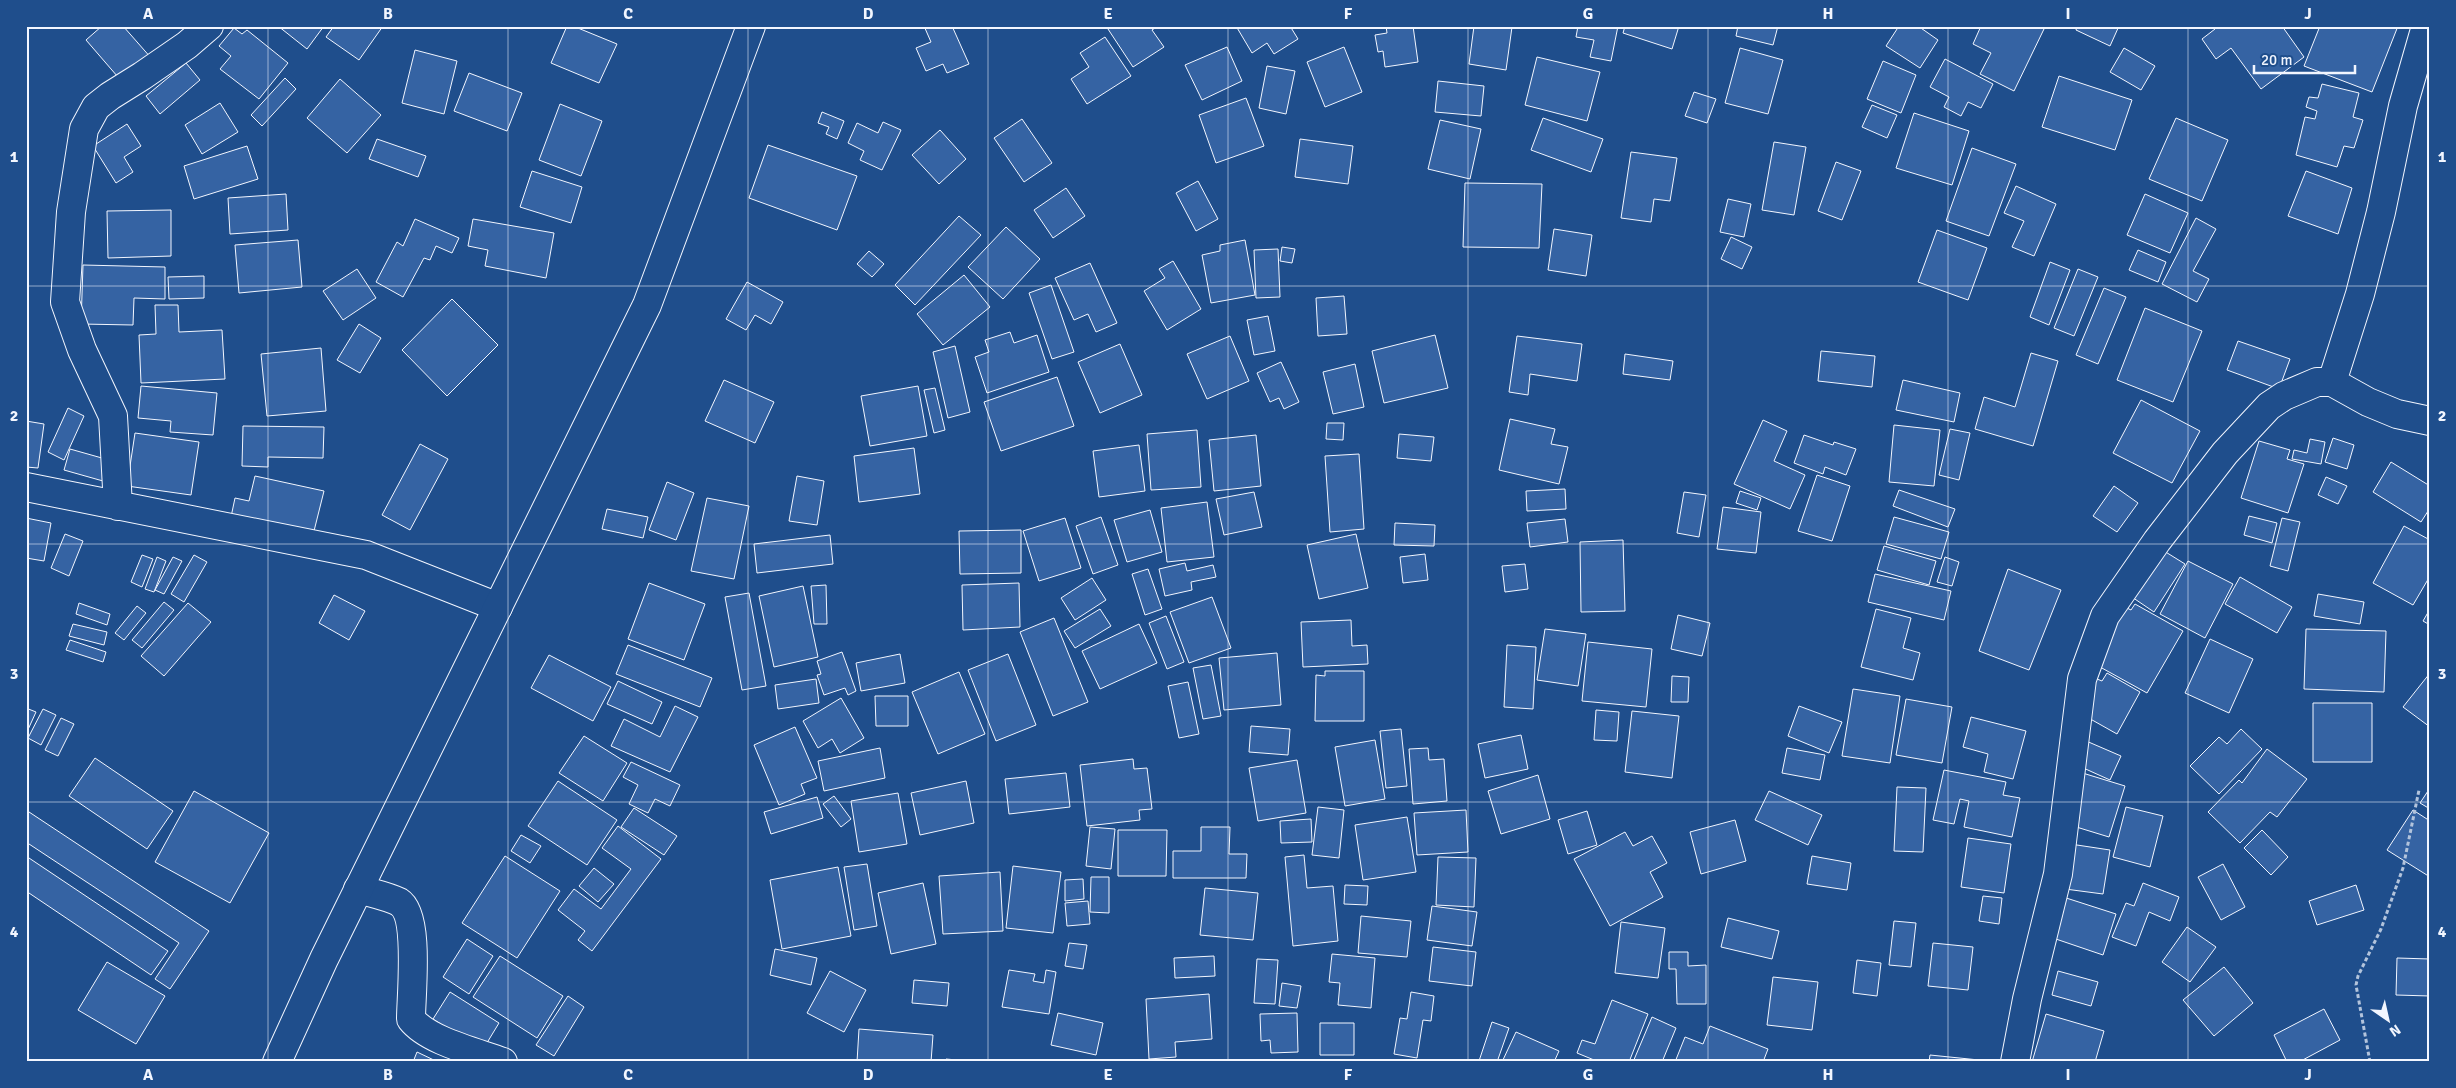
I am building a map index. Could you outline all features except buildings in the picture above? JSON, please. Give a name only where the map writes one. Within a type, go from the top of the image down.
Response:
[{"type":"street","points":[[118,506],[113,416],[82,350],[65,302],[71,212],[84,129],[96,107],[187,45],[209,26]]},
{"type":"street","points":[[277,1062],[358,889],[647,305],[751,26]]},
{"type":"street","points":[[2332,382],[2360,294],[2382,212],[2402,106],[2426,26]]},
{"type":"street","points":[[2015,1062],[2027,1000],[2058,874],[2082,679],[2104,616],[2157,541],[2225,453],[2269,406],[2301,387],[2317,382],[2332,382],[2375,405],[2397,414],[2430,421]]},
{"type":"street","points":[[26,487],[366,555],[498,606]]},
{"type":"street","points":[[358,889],[400,903],[410,915],[413,932],[411,1019],[416,1027],[440,1039],[503,1062]]},
{"type":"path","points":[[2370,1062],[2356,985],[2358,976],[2381,929],[2403,868],[2419,790]]}]
